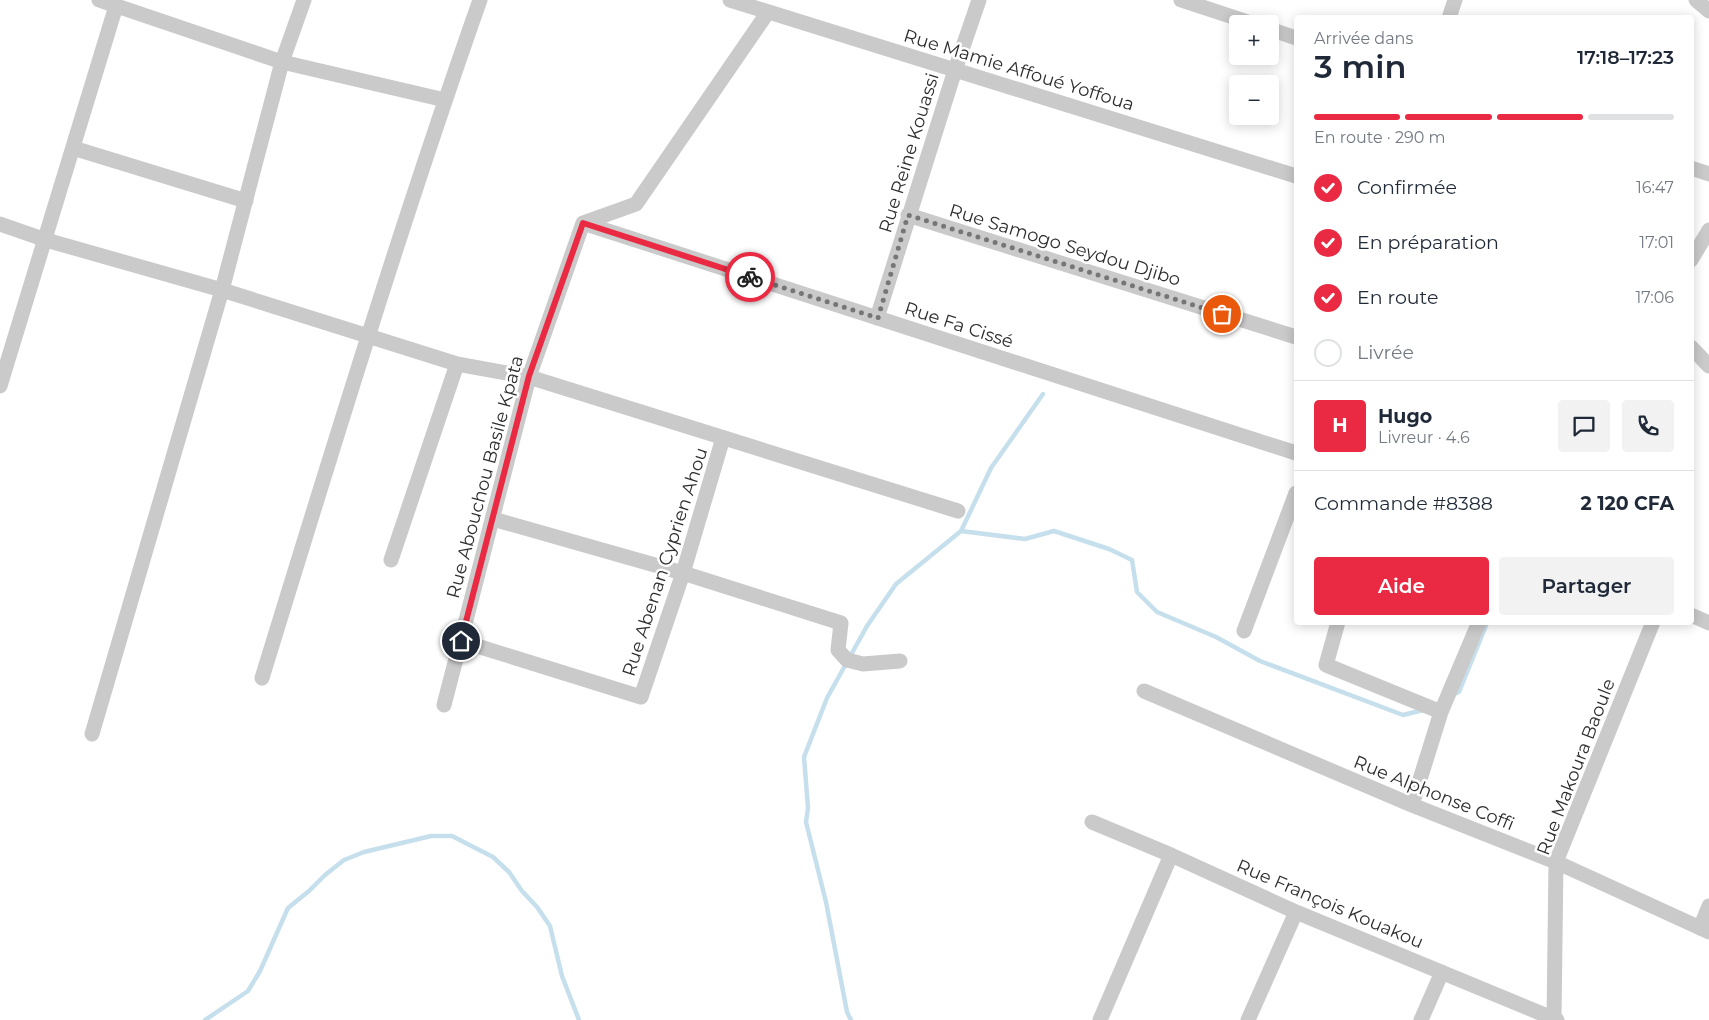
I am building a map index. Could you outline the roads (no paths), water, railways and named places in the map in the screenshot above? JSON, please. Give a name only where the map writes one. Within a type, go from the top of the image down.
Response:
[{"type":"street","points":[[99,0],[282,62],[445,100]]},
{"type":"street","points":[[92,734],[222,290],[282,62],[304,0]]},
{"type":"street","points":[[262,678],[367,336],[480,0]]},
{"type":"street","name":"Rue Mamie Affoué Yoffoua","points":[[730,0],[1294,175]]},
{"type":"street","name":"Rue Reine Kouassi","points":[[878,318],[908,215],[979,0]]},
{"type":"street","points":[[1181,0],[1229,16]]},
{"type":"street","points":[[1450,15],[1455,0]]},
{"type":"street","points":[[1696,0],[1709,11]]},
{"type":"street","points":[[0,386],[116,6]]},
{"type":"street","points":[[583,223],[636,204],[768,12]]},
{"type":"street","points":[[1279,32],[1294,37]]},
{"type":"street","points":[[73,148],[246,201]]},
{"type":"street","points":[[1694,169],[1709,174]]},
{"type":"street","name":"Rue Samogo Seydou Djibo","points":[[908,215],[1294,336]]},
{"type":"street","name":"Rue Fa Cissé","points":[[583,223],[1294,452]]},
{"type":"street","name":"Rue Abouchou Basile Kpata","points":[[444,705],[529,376],[583,223]]},
{"type":"street","points":[[0,224],[46,240],[222,290],[457,364],[529,376],[958,511]]},
{"type":"street","points":[[1694,255],[1709,230]]},
{"type":"street","points":[[1694,350],[1709,366]]},
{"type":"street","points":[[391,560],[457,364]]},
{"type":"street","name":"Rue Abenan Cyprien Ahou","points":[[461,641],[641,697],[683,573],[724,438]]},
{"type":"street","points":[[1244,632],[1294,498]]},
{"type":"street","points":[[493,519],[683,573],[841,624],[838,650],[847,660],[863,664],[900,661]]},
{"type":"street","points":[[1694,616],[1709,623]]},
{"type":"street","points":[[1337,625],[1326,665],[1441,712]]},
{"type":"street","points":[[1412,805],[1441,712],[1478,625]]},
{"type":"street","name":"Rue Makoura Baoule","points":[[1555,1020],[1556,862],[1652,625]]},
{"type":"street","name":"Rue Alphonse Coffi","points":[[1144,691],[1412,805],[1556,862],[1704,930]]},
{"type":"street","name":"Rue François Kouakou","points":[[1092,822],[1171,855],[1296,912],[1555,1020]]},
{"type":"street","points":[[1100,1020],[1171,855]]},
{"type":"street","points":[[1704,930],[1709,906]]},
{"type":"street","points":[[1248,1020],[1296,912]]},
{"type":"street","points":[[1421,1020],[1442,972]]},
{"type":"waterway","points":[[851,1020],[847,1012],[826,902],[806,822],[808,808],[804,757],[827,698],[867,626],[896,584],[961,531],[991,468],[1043,394]]},
{"type":"waterway","points":[[961,531],[1025,539],[1054,531],[1109,549],[1132,560],[1137,592],[1157,612],[1216,637],[1260,661],[1403,715],[1423,710]]},
{"type":"waterway","points":[[1454,694],[1459,692],[1486,625]]},
{"type":"waterway","points":[[205,1020],[248,991],[260,971],[288,908],[325,875],[344,860],[364,852],[431,836],[452,836],[493,857],[509,872],[550,926],[562,976],[579,1020]]}]
